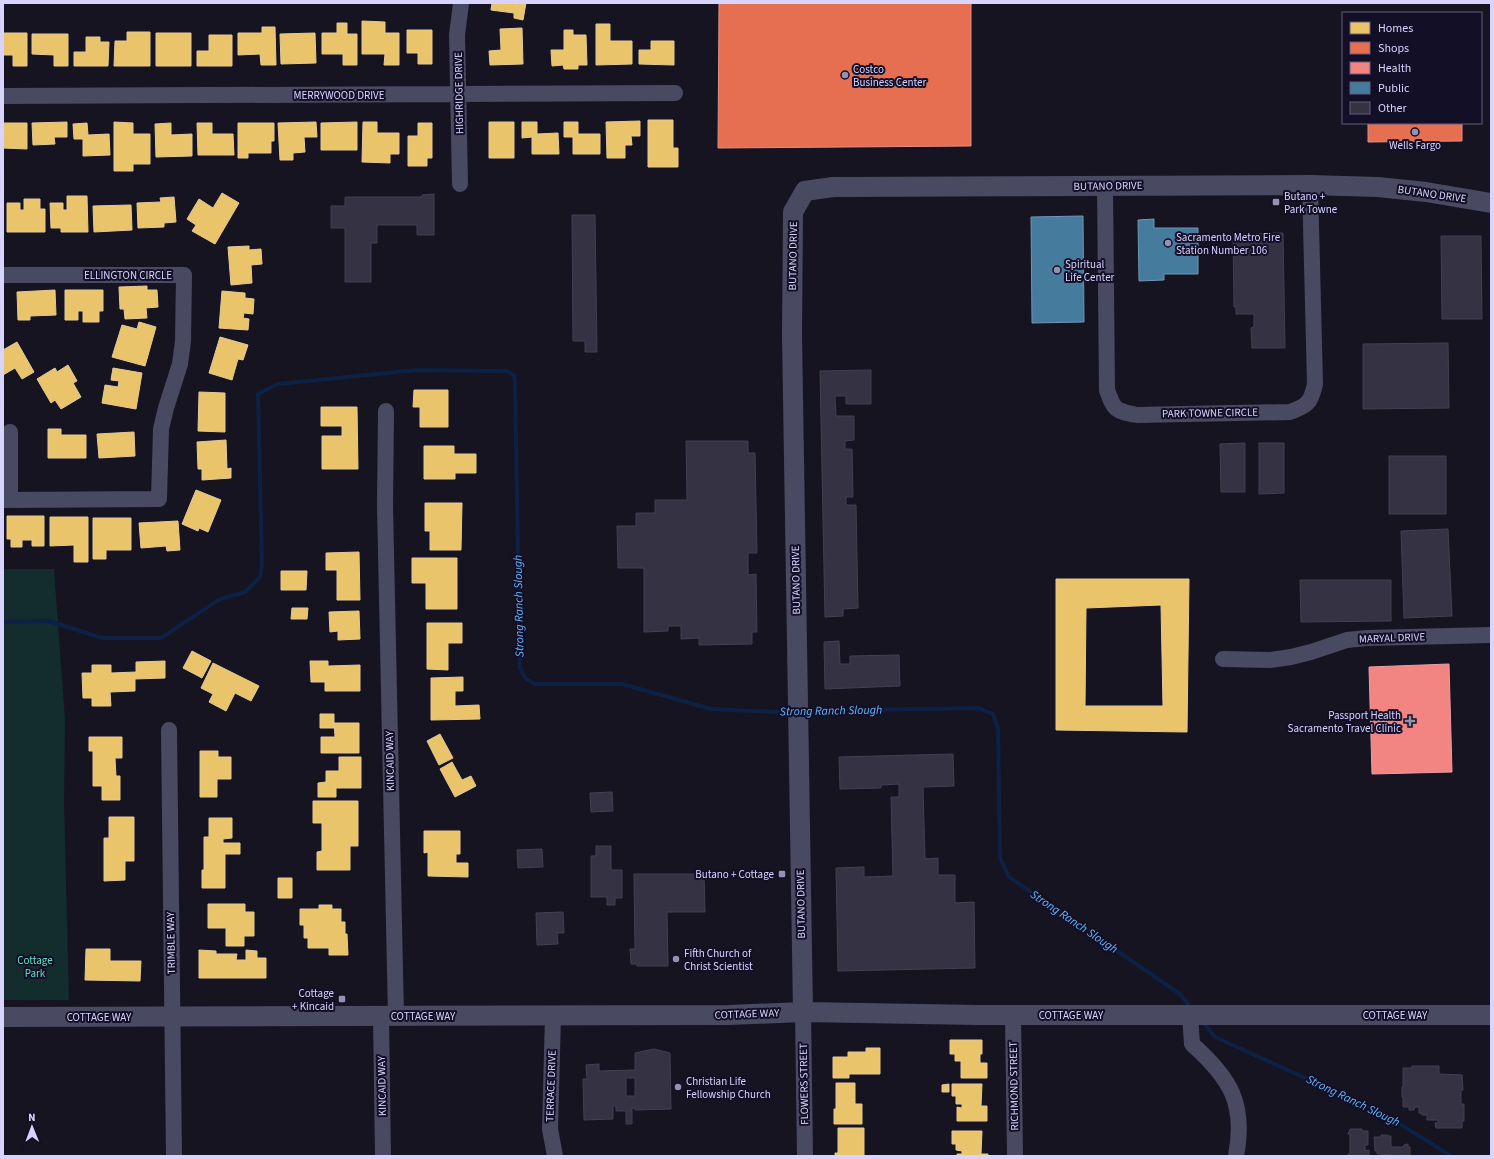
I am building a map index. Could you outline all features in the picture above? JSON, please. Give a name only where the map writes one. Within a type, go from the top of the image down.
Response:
[{"type":"street","name":"HIGHRIDGE DRIVE","points":[[460,184],[457,34],[461,3]]},
{"type":"street","name":"MERRYWOOD DRIVE","points":[[3,96],[675,93]]},
{"type":"street","name":"BUTANO DRIVE","points":[[803,1012],[792,336],[793,212],[805,191],[833,187],[1310,185],[1378,187],[1426,192],[1491,202]]},
{"type":"street","name":"PARK TOWNE CIRCLE","points":[[1105,186],[1107,390],[1113,406],[1121,412],[1137,415],[1290,412],[1304,407],[1312,397],[1315,384],[1310,185]]},
{"type":"street","name":"ELLINGTON CIRCLE","points":[[3,275],[184,276],[183,341],[180,364],[161,429],[159,499],[6,500]]},
{"type":"street","name":"KINCAID WAY","points":[[383,1156],[388,1016],[385,506],[386,411]]},
{"type":"street","points":[[6,500],[10,432]]},
{"type":"street","name":"MARYAL DRIVE","points":[[1223,659],[1270,660],[1311,652],[1347,640],[1367,638],[1491,635]]},
{"type":"street","name":"TRIMBLE WAY","points":[[169,730],[174,1156]]},
{"type":"street","name":"COTTAGE WAY","points":[[3,1017],[729,1015],[803,1012],[1013,1015],[1491,1015]]},
{"type":"street","name":"FLOWERS STREET","points":[[803,1012],[805,1156]]},
{"type":"street","name":"RICHMOND STREET","points":[[1013,1015],[1015,1156]]},
{"type":"street","points":[[1190,1015],[1192,1044],[1212,1062],[1223,1075],[1237,1106],[1239,1139],[1236,1156]]},
{"type":"street","name":"TERRACE DRIVE","points":[[553,1016],[550,1129],[554,1156]]},
{"type":"green space","name":"Cottage Park","points":[[3,569],[54,569],[65,720],[64,802],[69,1000],[3,1000]]},
{"type":"building: Homes","points":[[492,3],[526,3],[523,20],[514,18],[514,13],[491,10]]},
{"type":"building: Homes","points":[[362,21],[385,22],[385,33],[399,33],[399,65],[384,65],[385,54],[362,54]]},
{"type":"building: Homes","points":[[337,23],[347,23],[347,34],[357,34],[357,65],[343,65],[343,54],[322,54],[322,33],[337,33]]},
{"type":"building: Homes","points":[[596,24],[610,24],[610,41],[632,41],[632,64],[596,65]]},
{"type":"building: Homes","points":[[262,27],[275,27],[276,65],[261,65],[260,54],[238,55],[238,33],[262,33]]},
{"type":"building: Homes","points":[[522,28],[523,64],[490,65],[489,51],[501,50],[500,29]]},
{"type":"building: Homes","points":[[407,30],[432,30],[432,64],[418,64],[418,53],[407,53]]},
{"type":"building: Homes","points":[[564,30],[573,30],[573,35],[586,35],[587,65],[578,65],[578,69],[564,69],[563,65],[552,66],[551,50],[564,50]]},
{"type":"building: Homes","points":[[127,32],[150,32],[150,66],[114,66],[115,41],[127,41]]},
{"type":"building: Homes","points":[[3,33],[27,33],[27,66],[13,66],[13,55],[3,55]]},
{"type":"building: Homes","points":[[156,33],[191,33],[191,66],[156,66]]},
{"type":"building: Homes","points":[[315,33],[316,63],[281,64],[280,34]]},
{"type":"building: Homes","points":[[32,34],[68,34],[68,66],[54,66],[54,55],[32,54]]},
{"type":"building: Homes","points":[[209,35],[232,35],[232,66],[197,66],[197,51],[209,51]]},
{"type":"building: Homes","points":[[86,37],[100,37],[100,42],[109,42],[108,66],[74,66],[74,52],[86,52]]},
{"type":"building: Homes","points":[[651,41],[674,41],[674,65],[639,64],[639,50],[651,50]]},
{"type":"building: Homes","points":[[648,120],[673,120],[673,148],[678,148],[678,167],[648,167]]},
{"type":"building: Homes","points":[[640,121],[640,136],[631,136],[632,145],[625,145],[625,158],[607,158],[606,122]]},
{"type":"building: Homes","points":[[67,122],[67,137],[54,137],[55,144],[33,145],[32,123]]},
{"type":"building: Homes","points":[[114,122],[133,123],[133,134],[150,134],[150,164],[133,164],[133,171],[114,171]]},
{"type":"building: Homes","points":[[316,122],[317,137],[304,137],[305,152],[293,153],[293,160],[280,160],[278,123]]},
{"type":"building: Homes","points":[[357,122],[357,150],[321,150],[321,123]]},
{"type":"building: Homes","points":[[363,122],[377,122],[377,133],[399,133],[399,154],[390,154],[390,163],[362,162]]},
{"type":"building: Homes","points":[[489,122],[514,122],[514,158],[489,158]]},
{"type":"building: Homes","points":[[522,122],[537,122],[537,134],[558,133],[559,154],[532,154],[532,137],[522,138]]},
{"type":"building: Homes","points":[[564,122],[578,122],[578,134],[600,134],[600,154],[573,154],[573,137],[564,137]]},
{"type":"building: Homes","points":[[3,123],[27,123],[27,149],[3,148]]},
{"type":"building: Homes","points":[[87,123],[88,135],[109,134],[110,155],[83,156],[83,139],[74,139],[73,124]]},
{"type":"building: Homes","points":[[171,123],[171,135],[192,134],[192,156],[156,157],[155,124]]},
{"type":"building: Homes","points":[[197,123],[212,123],[212,134],[233,134],[234,155],[198,155]]},
{"type":"building: Homes","points":[[238,123],[274,123],[274,141],[271,141],[271,153],[248,153],[248,158],[238,158]]},
{"type":"building: Homes","points":[[418,123],[432,123],[432,158],[427,158],[427,166],[408,166],[408,136],[418,136]]},
{"type":"building: Homes","points":[[222,193],[239,203],[215,244],[192,231],[196,225],[187,219],[199,199],[213,208]]},
{"type":"building: Homes","points":[[67,196],[87,196],[88,232],[61,232],[61,228],[51,228],[50,203],[63,203],[63,210],[67,210]]},
{"type":"building: Homes","points":[[174,197],[176,222],[164,223],[164,227],[138,228],[137,203],[161,202],[160,198]]},
{"type":"building: Homes","points":[[24,199],[40,199],[40,209],[45,209],[45,232],[7,232],[7,203],[20,203],[20,210],[24,210]]},
{"type":"building: Homes","points":[[131,205],[132,230],[94,232],[93,206]]},
{"type":"building: Homes","points":[[249,246],[249,250],[261,249],[262,264],[251,265],[252,283],[231,285],[228,247]]},
{"type":"building: Homes","points":[[147,286],[147,290],[157,290],[158,307],[146,308],[147,318],[125,319],[124,309],[120,309],[119,287]]},
{"type":"building: Homes","points":[[55,290],[56,315],[30,316],[30,320],[18,320],[17,292]]},
{"type":"building: Homes","points":[[65,290],[103,290],[103,311],[99,311],[99,322],[83,322],[83,311],[78,311],[78,320],[65,320]]},
{"type":"building: Homes","points":[[222,291],[245,293],[245,298],[254,299],[253,314],[244,313],[243,318],[249,319],[248,330],[219,328]]},
{"type":"building: Homes","points":[[139,322],[156,327],[145,366],[112,357],[122,325],[137,329]]},
{"type":"building: Homes","points":[[220,337],[248,345],[243,360],[238,359],[232,380],[209,373]]},
{"type":"building: Homes","points":[[17,342],[34,372],[22,379],[15,368],[3,375],[3,350]]},
{"type":"building: Homes","points":[[68,365],[77,381],[73,383],[81,397],[61,409],[55,400],[51,403],[37,379],[55,368],[57,372]]},
{"type":"building: Homes","points":[[113,368],[142,373],[136,409],[102,403],[105,385],[118,387],[119,381],[111,380]]},
{"type":"building: Homes","points":[[414,390],[448,390],[448,427],[420,427],[420,407],[413,407]]},
{"type":"building: Homes","points":[[199,392],[225,393],[225,432],[198,431]]},
{"type":"building: Homes","points":[[321,407],[357,407],[358,469],[322,469],[322,436],[342,436],[342,426],[321,426]]},
{"type":"building: Homes","points":[[48,429],[61,429],[61,435],[86,435],[86,458],[48,458]]},
{"type":"building: Homes","points":[[134,432],[135,456],[99,458],[97,434]]},
{"type":"building: Homes","points":[[226,440],[227,469],[231,468],[231,478],[202,480],[202,469],[198,469],[197,442]]},
{"type":"building: Homes","points":[[424,446],[454,446],[454,454],[476,454],[476,473],[455,473],[455,479],[424,479]]},
{"type":"building: Homes","points":[[196,490],[221,500],[208,532],[199,528],[198,531],[182,524]]},
{"type":"building: Homes","points":[[425,503],[462,503],[461,550],[430,550],[430,531],[425,531]]},
{"type":"building: Homes","points":[[7,516],[44,516],[44,546],[32,546],[32,540],[22,540],[22,547],[11,547],[11,539],[7,539]]},
{"type":"building: Homes","points":[[50,517],[88,517],[88,562],[74,562],[74,545],[50,546]]},
{"type":"building: Homes","points":[[93,518],[131,518],[131,550],[106,550],[106,559],[93,559]]},
{"type":"building: Homes","points":[[178,521],[180,550],[167,551],[166,546],[141,548],[139,523]]},
{"type":"building: Homes","points":[[359,552],[360,600],[337,600],[337,570],[326,570],[326,553]]},
{"type":"building: Homes","points":[[412,558],[457,558],[457,609],[426,609],[426,583],[412,583]]},
{"type":"building: Homes","points":[[281,571],[307,571],[306,590],[281,590]]},
{"type":"building: Homes","points":[[1056,579],[1189,579],[1187,732],[1056,730]],"holes":[[[1161,605],[1163,706],[1085,706],[1086,608]]]},
{"type":"building: Homes","points":[[292,608],[308,608],[307,619],[291,619]]},
{"type":"building: Homes","points":[[359,611],[360,639],[338,640],[338,631],[330,632],[329,612]]},
{"type":"building: Homes","points":[[427,623],[462,623],[462,643],[448,643],[448,670],[427,669]]},
{"type":"building: Homes","points":[[192,651],[211,661],[202,678],[183,668]]},
{"type":"building: Homes","points":[[165,661],[165,678],[135,679],[135,691],[110,692],[111,706],[92,706],[92,698],[83,698],[82,673],[92,673],[92,665],[111,665],[111,673],[136,672],[136,662]]},
{"type":"building: Homes","points":[[310,661],[328,661],[328,666],[360,665],[360,691],[325,691],[325,682],[311,682]]},
{"type":"building: Homes","points":[[213,663],[259,686],[251,701],[235,693],[226,711],[209,702],[213,694],[201,688]]},
{"type":"building: Homes","points":[[463,677],[463,691],[455,691],[455,706],[479,705],[480,719],[431,720],[431,678]]},
{"type":"building: Homes","points":[[320,714],[334,714],[334,728],[320,728]]},
{"type":"building: Homes","points":[[334,723],[359,723],[359,753],[321,753],[321,737],[335,737]]},
{"type":"building: Homes","points":[[440,734],[453,758],[439,765],[427,741]]},
{"type":"building: Homes","points":[[89,737],[122,737],[122,758],[115,758],[116,776],[120,776],[120,800],[102,800],[102,786],[93,786],[93,751],[89,751]]},
{"type":"building: Homes","points":[[200,751],[218,751],[218,757],[231,757],[231,779],[217,779],[217,797],[200,797]]},
{"type":"building: Homes","points":[[339,757],[361,757],[361,788],[336,788],[336,797],[318,797],[318,783],[326,782],[326,771],[339,771]]},
{"type":"building: Homes","points":[[452,762],[462,780],[471,776],[476,786],[455,797],[440,769]]},
{"type":"building: Homes","points":[[313,801],[358,801],[358,846],[350,846],[350,870],[317,870],[317,852],[322,851],[322,823],[313,823]]},
{"type":"building: Homes","points":[[109,817],[134,817],[134,861],[125,861],[125,880],[104,881],[104,838],[109,838]]},
{"type":"building: Homes","points":[[209,818],[232,818],[232,838],[223,839],[223,843],[240,843],[240,854],[225,854],[225,888],[202,888],[202,870],[204,870],[204,837],[209,837]]},
{"type":"building: Homes","points":[[424,831],[460,831],[460,854],[456,854],[456,863],[468,863],[468,877],[428,876],[428,852],[424,853]]},
{"type":"building: Homes","points":[[278,878],[292,878],[292,898],[278,898]]},
{"type":"building: Homes","points":[[208,904],[245,904],[245,912],[254,912],[254,936],[244,936],[244,946],[226,946],[226,928],[208,928]]},
{"type":"building: Homes","points":[[319,905],[332,905],[332,909],[341,909],[341,922],[345,922],[345,934],[347,934],[348,955],[329,955],[329,948],[308,948],[308,938],[304,938],[304,925],[300,925],[300,909],[319,909]]},
{"type":"building: Homes","points":[[86,949],[110,949],[110,961],[141,961],[140,981],[85,980]]},
{"type":"building: Homes","points":[[199,950],[216,951],[216,954],[237,954],[236,960],[246,960],[246,950],[257,951],[257,958],[266,958],[266,978],[199,978]]},
{"type":"building: Homes","points":[[950,1040],[982,1040],[982,1054],[980,1054],[980,1063],[987,1063],[987,1078],[961,1078],[961,1061],[955,1061],[955,1054],[950,1054]]},
{"type":"building: Homes","points":[[866,1048],[880,1048],[880,1074],[849,1074],[849,1078],[833,1078],[833,1057],[848,1057],[848,1052],[866,1052]]},
{"type":"building: Homes","points":[[836,1083],[855,1083],[855,1104],[862,1104],[862,1124],[834,1124],[834,1109],[836,1109]]},
{"type":"building: Homes","points":[[949,1084],[949,1092],[942,1092],[942,1085]]},
{"type":"building: Homes","points":[[952,1084],[982,1084],[981,1106],[987,1106],[987,1121],[957,1121],[957,1107],[962,1108],[962,1104],[956,1104],[956,1096],[952,1096]]},
{"type":"building: Homes","points":[[838,1128],[864,1128],[864,1156],[835,1156],[835,1153],[838,1153]]},
{"type":"building: Homes","points":[[952,1131],[982,1131],[981,1154],[988,1154],[988,1156],[957,1156],[957,1154],[962,1154],[962,1151],[956,1150],[956,1144],[952,1144]]},
{"type":"building: Shops","name":"Costco Business Center","points":[[719,3],[971,3],[971,146],[718,148]]},
{"type":"building: Shops","name":"Wells Fargo","points":[[1368,124],[1462,124],[1462,141],[1368,142]]},
{"type":"building: Health","points":[[1449,664],[1452,772],[1372,774],[1369,667]]},
{"type":"building: Public","name":"Spiritual Life Center","points":[[1083,216],[1084,322],[1032,323],[1031,217]]},
{"type":"building: Public","points":[[1154,219],[1154,228],[1198,228],[1198,274],[1164,274],[1164,280],[1139,281],[1138,220]]},
{"type":"building: Other","points":[[434,194],[434,235],[417,235],[417,225],[377,225],[377,243],[371,243],[371,282],[345,282],[345,228],[331,228],[331,206],[345,206],[345,197],[422,197],[422,195]]},
{"type":"building: Other","points":[[572,215],[595,215],[597,352],[585,352],[585,341],[573,341]]},
{"type":"building: Other","points":[[1283,233],[1285,348],[1252,348],[1251,328],[1254,327],[1254,314],[1236,314],[1236,307],[1234,307],[1233,234]]},
{"type":"building: Other","points":[[1441,236],[1481,236],[1482,319],[1442,319]]},
{"type":"building: Other","points":[[1448,343],[1449,408],[1363,409],[1363,344]]},
{"type":"building: Other","points":[[871,370],[871,404],[846,404],[846,396],[835,396],[836,416],[854,416],[854,440],[845,441],[845,449],[852,449],[853,497],[846,497],[846,505],[856,505],[858,608],[843,609],[843,616],[825,617],[820,371]]},
{"type":"building: Other","points":[[686,441],[748,441],[748,453],[755,453],[757,553],[748,553],[748,575],[756,574],[757,632],[752,632],[752,644],[699,645],[699,638],[681,639],[681,626],[668,626],[668,631],[644,632],[644,568],[618,568],[617,526],[636,526],[636,513],[655,513],[655,500],[687,500]]},
{"type":"building: Other","points":[[1245,443],[1245,492],[1221,492],[1220,444]]},
{"type":"building: Other","points":[[1259,443],[1284,443],[1284,493],[1259,494]]},
{"type":"building: Other","points":[[1389,456],[1446,456],[1446,514],[1389,514]]},
{"type":"building: Other","points":[[1448,529],[1452,616],[1404,618],[1401,531]]},
{"type":"building: Other","points":[[1300,580],[1391,580],[1391,621],[1301,622]]},
{"type":"building: Other","points":[[839,641],[840,664],[850,664],[850,656],[899,655],[900,686],[825,689],[824,642]]},
{"type":"building: Other","points":[[953,754],[954,786],[923,787],[925,859],[938,858],[938,875],[955,875],[955,903],[974,902],[975,968],[838,971],[836,868],[864,867],[864,877],[893,876],[891,797],[899,797],[899,784],[881,785],[881,788],[840,789],[839,757]]},
{"type":"building: Other","points":[[612,792],[613,811],[591,812],[590,793]]},
{"type":"building: Other","points":[[596,846],[611,846],[611,870],[622,870],[622,898],[615,898],[615,905],[607,905],[607,897],[591,897],[591,856],[596,856]]},
{"type":"building: Other","points":[[542,849],[543,867],[518,868],[517,850]]},
{"type":"building: Other","points":[[634,874],[704,874],[705,912],[667,912],[668,966],[637,966],[637,964],[631,964],[630,949],[635,949]]},
{"type":"building: Other","points":[[563,912],[564,933],[557,933],[558,944],[537,945],[536,913]]},
{"type":"building: Other","points":[[654,1049],[670,1053],[671,1109],[635,1110],[635,1108],[632,1108],[632,1124],[626,1124],[626,1111],[616,1111],[616,1106],[613,1106],[613,1119],[584,1120],[583,1079],[587,1079],[586,1065],[599,1064],[599,1071],[635,1070],[635,1053]],"holes":[[[626,1078],[635,1078],[635,1096],[626,1096]]]},
{"type":"building: Other","points":[[1412,1066],[1439,1066],[1439,1074],[1462,1075],[1463,1090],[1461,1090],[1461,1104],[1464,1104],[1464,1121],[1462,1121],[1462,1128],[1436,1128],[1435,1123],[1438,1123],[1438,1120],[1427,1120],[1427,1115],[1422,1115],[1419,1113],[1419,1107],[1415,1107],[1414,1110],[1409,1110],[1409,1107],[1403,1107],[1403,1068],[1412,1068]]},
{"type":"building: Other","points":[[1350,1129],[1362,1129],[1362,1131],[1368,1131],[1368,1145],[1365,1145],[1365,1151],[1369,1150],[1369,1156],[1348,1156],[1348,1154],[1350,1154],[1350,1134],[1348,1134]]},
{"type":"building: Other","points":[[1381,1135],[1391,1136],[1391,1147],[1404,1147],[1404,1145],[1408,1144],[1408,1147],[1410,1147],[1410,1156],[1377,1154],[1377,1151],[1375,1151],[1374,1137],[1381,1137]]},
{"type":"waterway","name":"Strong Ranch Slough","points":[[3,622],[49,621],[102,638],[161,638],[220,599],[245,592],[260,577],[262,565],[258,394],[278,384],[417,370],[507,371],[514,375],[515,383],[520,668],[525,678],[535,684],[622,684],[711,709],[777,712],[793,711]]},
{"type":"waterway","name":"Strong Ranch Slough","points":[[804,711],[979,708],[993,714],[998,729],[1000,858],[1009,877],[1180,994],[1191,1008]]},
{"type":"waterway","name":"Strong Ranch Slough","points":[[1202,1021],[1215,1037],[1384,1114],[1451,1156]]},
{"type":"place","name":"Costco Business Center","points":[[845,75]]},
{"type":"place","name":"Wells Fargo","points":[[1415,132]]},
{"type":"place","name":"Butano + Park Towne","points":[[1276,202]]},
{"type":"place","name":"Sacramento Metro Fire Station Number 106","points":[[1168,243]]},
{"type":"place","name":"Spiritual Life Center","points":[[1057,270]]},
{"type":"place","name":"Passport Health Sacramento Travel Clinic","points":[[1410,721]]},
{"type":"place","name":"Butano + Cottage","points":[[782,874]]},
{"type":"place","name":"Fifth Church of Christ Scientist","points":[[676,959]]},
{"type":"place","name":"Cottage + Kincaid","points":[[342,999]]},
{"type":"place","name":"Christian Life Fellowship Church","points":[[678,1087]]}]
